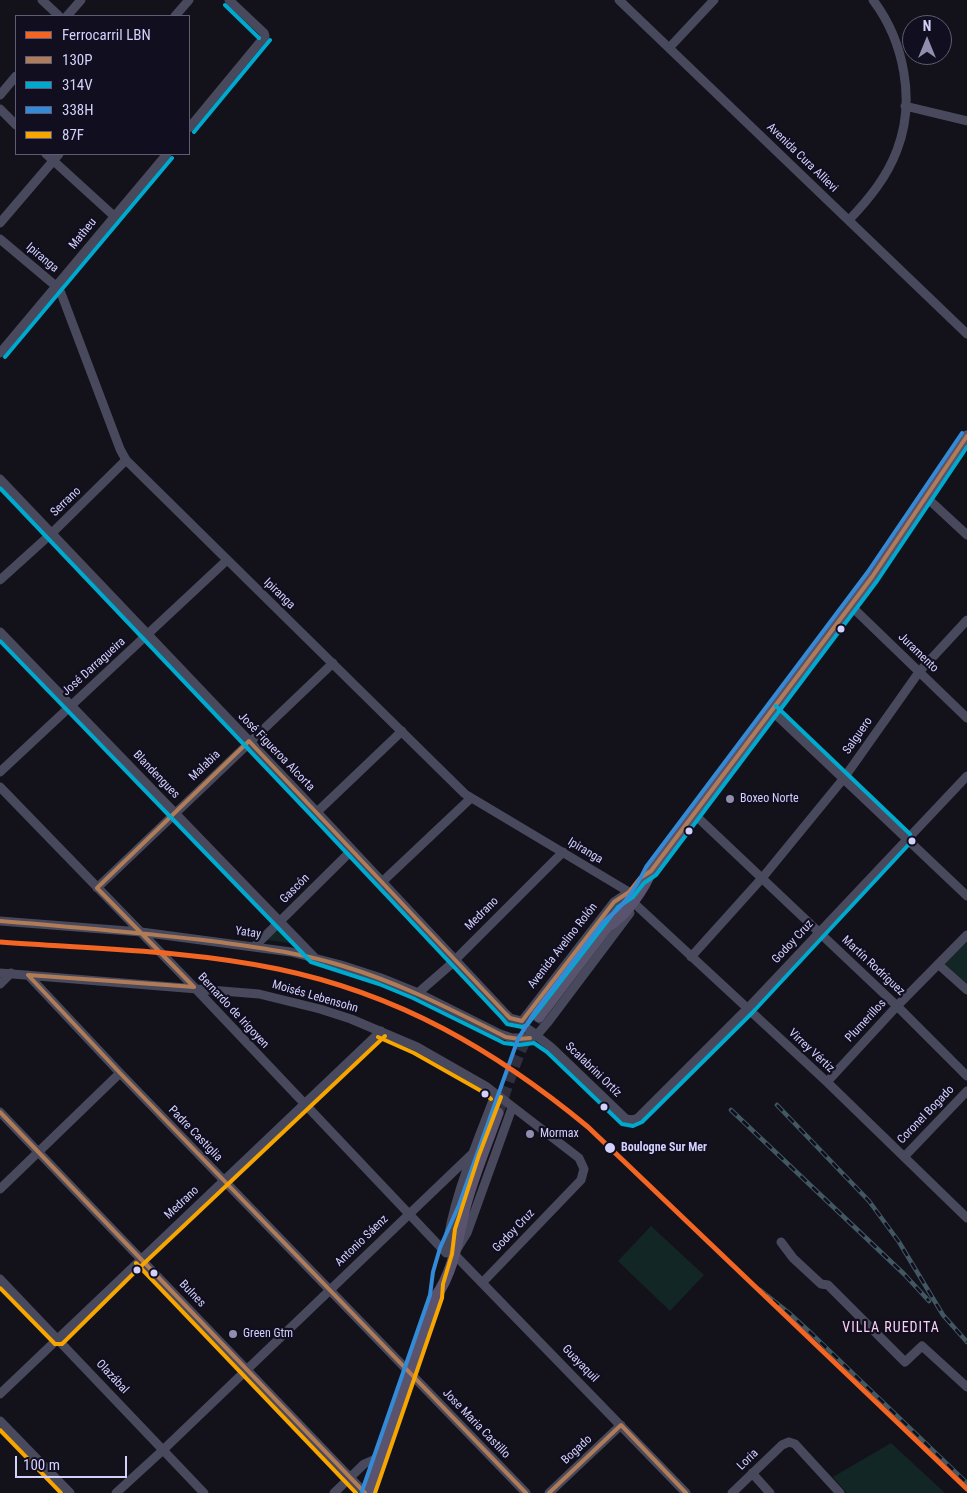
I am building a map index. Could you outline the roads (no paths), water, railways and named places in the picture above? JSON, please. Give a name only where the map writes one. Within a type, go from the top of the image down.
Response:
[{"type":"main road","name":"Avenida Avelino Rolón","points":[[540,1017],[608,926],[617,921],[647,882],[651,871],[851,606],[967,436]]},
{"type":"main road","points":[[367,1493],[436,1296],[437,1283],[450,1254],[454,1228],[466,1208],[498,1113]]},
{"type":"street","points":[[42,0],[58,15]]},
{"type":"street","points":[[68,15],[81,0]]},
{"type":"street","points":[[176,15],[189,0]]},
{"type":"street","points":[[190,127],[265,36],[229,0]]},
{"type":"street","name":"Avenida Cura Allievi","points":[[619,0],[967,334]]},
{"type":"street","points":[[669,48],[714,0]]},
{"type":"street","points":[[849,220],[875,191],[891,164],[900,140],[906,106],[904,75],[898,44],[883,13],[873,0]]},
{"type":"street","points":[[0,95],[15,77]]},
{"type":"street","points":[[906,106],[967,121]]},
{"type":"street","points":[[0,109],[15,124]]},
{"type":"street","name":"Matheu","points":[[0,353],[166,155]]},
{"type":"street","points":[[0,223],[53,156],[114,216]]},
{"type":"street","name":"Ipiranga","points":[[0,240],[57,287],[61,293],[120,449],[126,460],[226,561],[471,798],[563,852],[634,898]]},
{"type":"street","name":"Serrano","points":[[0,580],[52,533],[126,460]]},
{"type":"street","name":"José Figueroa Alcorta","points":[[0,479],[510,1018],[522,1021],[524,1026],[536,1036]]},
{"type":"street","points":[[926,497],[967,535]]},
{"type":"street","name":"José Darragueira","points":[[0,772],[226,561]]},
{"type":"street","name":"Juramento","points":[[851,606],[967,718]]},
{"type":"street","name":"Salguero","points":[[691,957],[763,877],[844,778],[919,672],[967,620]]},
{"type":"street","name":"Blandengues","points":[[0,632],[314,957]]},
{"type":"street","name":"Malabia","points":[[97,888],[249,741],[333,663]]},
{"type":"street","points":[[772,711],[967,896]]},
{"type":"street","points":[[317,812],[402,731]]},
{"type":"street","name":"Godoy Cruz","points":[[633,1120],[638,1118],[747,1008],[967,776]]},
{"type":"street","name":"Bernardo de Irigoyen","points":[[0,787],[194,987],[409,1214],[450,1254]]},
{"type":"street","points":[[382,882],[471,798]]},
{"type":"street","name":"Martín Rodríguez","points":[[694,814],[763,877],[967,1076]]},
{"type":"street","name":"Gascón","points":[[255,946],[352,850]]},
{"type":"street","name":"Medrano","points":[[418,993],[563,852]]},
{"type":"street","name":"Virrey Vértiz","points":[[634,898],[691,957],[826,1082],[967,1218]]},
{"type":"street","name":"Avenida Avelino Rolón","points":[[522,1021],[614,902],[634,898]]},
{"type":"street","name":"Avenida Avelino Rolón","points":[[536,1036],[548,1022],[634,898]]},
{"type":"street","name":"Yatay","points":[[0,921],[141,932],[255,946],[314,957],[381,978],[418,993],[506,1037],[519,1039],[536,1036]]},
{"type":"street","name":"Plumerillos","points":[[826,1082],[967,935]]},
{"type":"street","points":[[938,964],[967,990]]},
{"type":"street","name":"Moisés Lebensohn","points":[[0,973],[194,987],[259,994],[288,1000],[351,1019],[417,1047],[487,1087],[579,1158],[584,1174]]},
{"type":"street","points":[[0,984],[11,974]]},
{"type":"street","name":"Padre Castiglia","points":[[28,975],[409,1372]]},
{"type":"street","name":"Medrano","points":[[0,1394],[59,1340],[141,1259],[381,1031]]},
{"type":"street","name":"Scalabrini Ortíz","points":[[536,1036],[551,1047],[626,1119],[633,1120]]},
{"type":"street","points":[[0,1189],[120,1073]]},
{"type":"street","name":"Coronel Bogado","points":[[904,1157],[967,1091]]},
{"type":"street","points":[[450,1254],[449,1228],[473,1153],[495,1095]]},
{"type":"street","points":[[450,1254],[468,1233],[512,1108]]},
{"type":"street","name":"Bulnes","points":[[0,1112],[246,1370],[367,1493]]},
{"type":"street","name":"Antonio Sáenz","points":[[116,1493],[473,1153]]},
{"type":"street","name":"Godoy Cruz","points":[[482,1283],[581,1180],[584,1174]]},
{"type":"street","points":[[781,1242],[793,1258],[821,1284],[828,1284],[906,1362],[922,1346],[967,1388]]},
{"type":"street","name":"Guayaquil","points":[[450,1254],[482,1283],[686,1493]]},
{"type":"street","name":"Olazábal","points":[[0,1279],[204,1493]]},
{"type":"street","name":"Jose Maria Castillo","points":[[409,1372],[526,1493]]},
{"type":"street","points":[[0,1421],[70,1493]]},
{"type":"street","name":"Bogado","points":[[549,1493],[621,1425]]},
{"type":"street","name":"Loria","points":[[732,1493],[782,1445],[789,1442],[796,1444],[840,1493]]},
{"type":"street","points":[[334,1493],[364,1464],[380,1457]]},
{"type":"street","points":[[752,1473],[770,1493]]},
{"type":"tunnel","points":[[498,1113],[520,1051],[539,1017]]},
{"type":"railway","points":[[777,1105],[869,1201],[899,1242],[943,1315],[967,1342]]},
{"type":"railway","points":[[731,1110],[904,1274],[929,1301]]},
{"type":"railway","points":[[760,1290],[813,1335],[967,1483]]},
{"type":"rail line","name":"LBN","points":[[0,942],[175,954],[278,969],[364,993],[443,1028],[517,1073],[588,1127],[967,1489]]},
{"type":"place","name":"Boxeo Norte","points":[[730,799]]},
{"type":"place","name":"Mormax","points":[[530,1134]]},
{"type":"place","name":"Boulogne Sur Mer","points":[[610,1148]]},
{"type":"place","name":"Green Gtm","points":[[233,1334]]},
{"type":"district","name":"VILLA RUEDITA","points":[[891,1328]]}]
